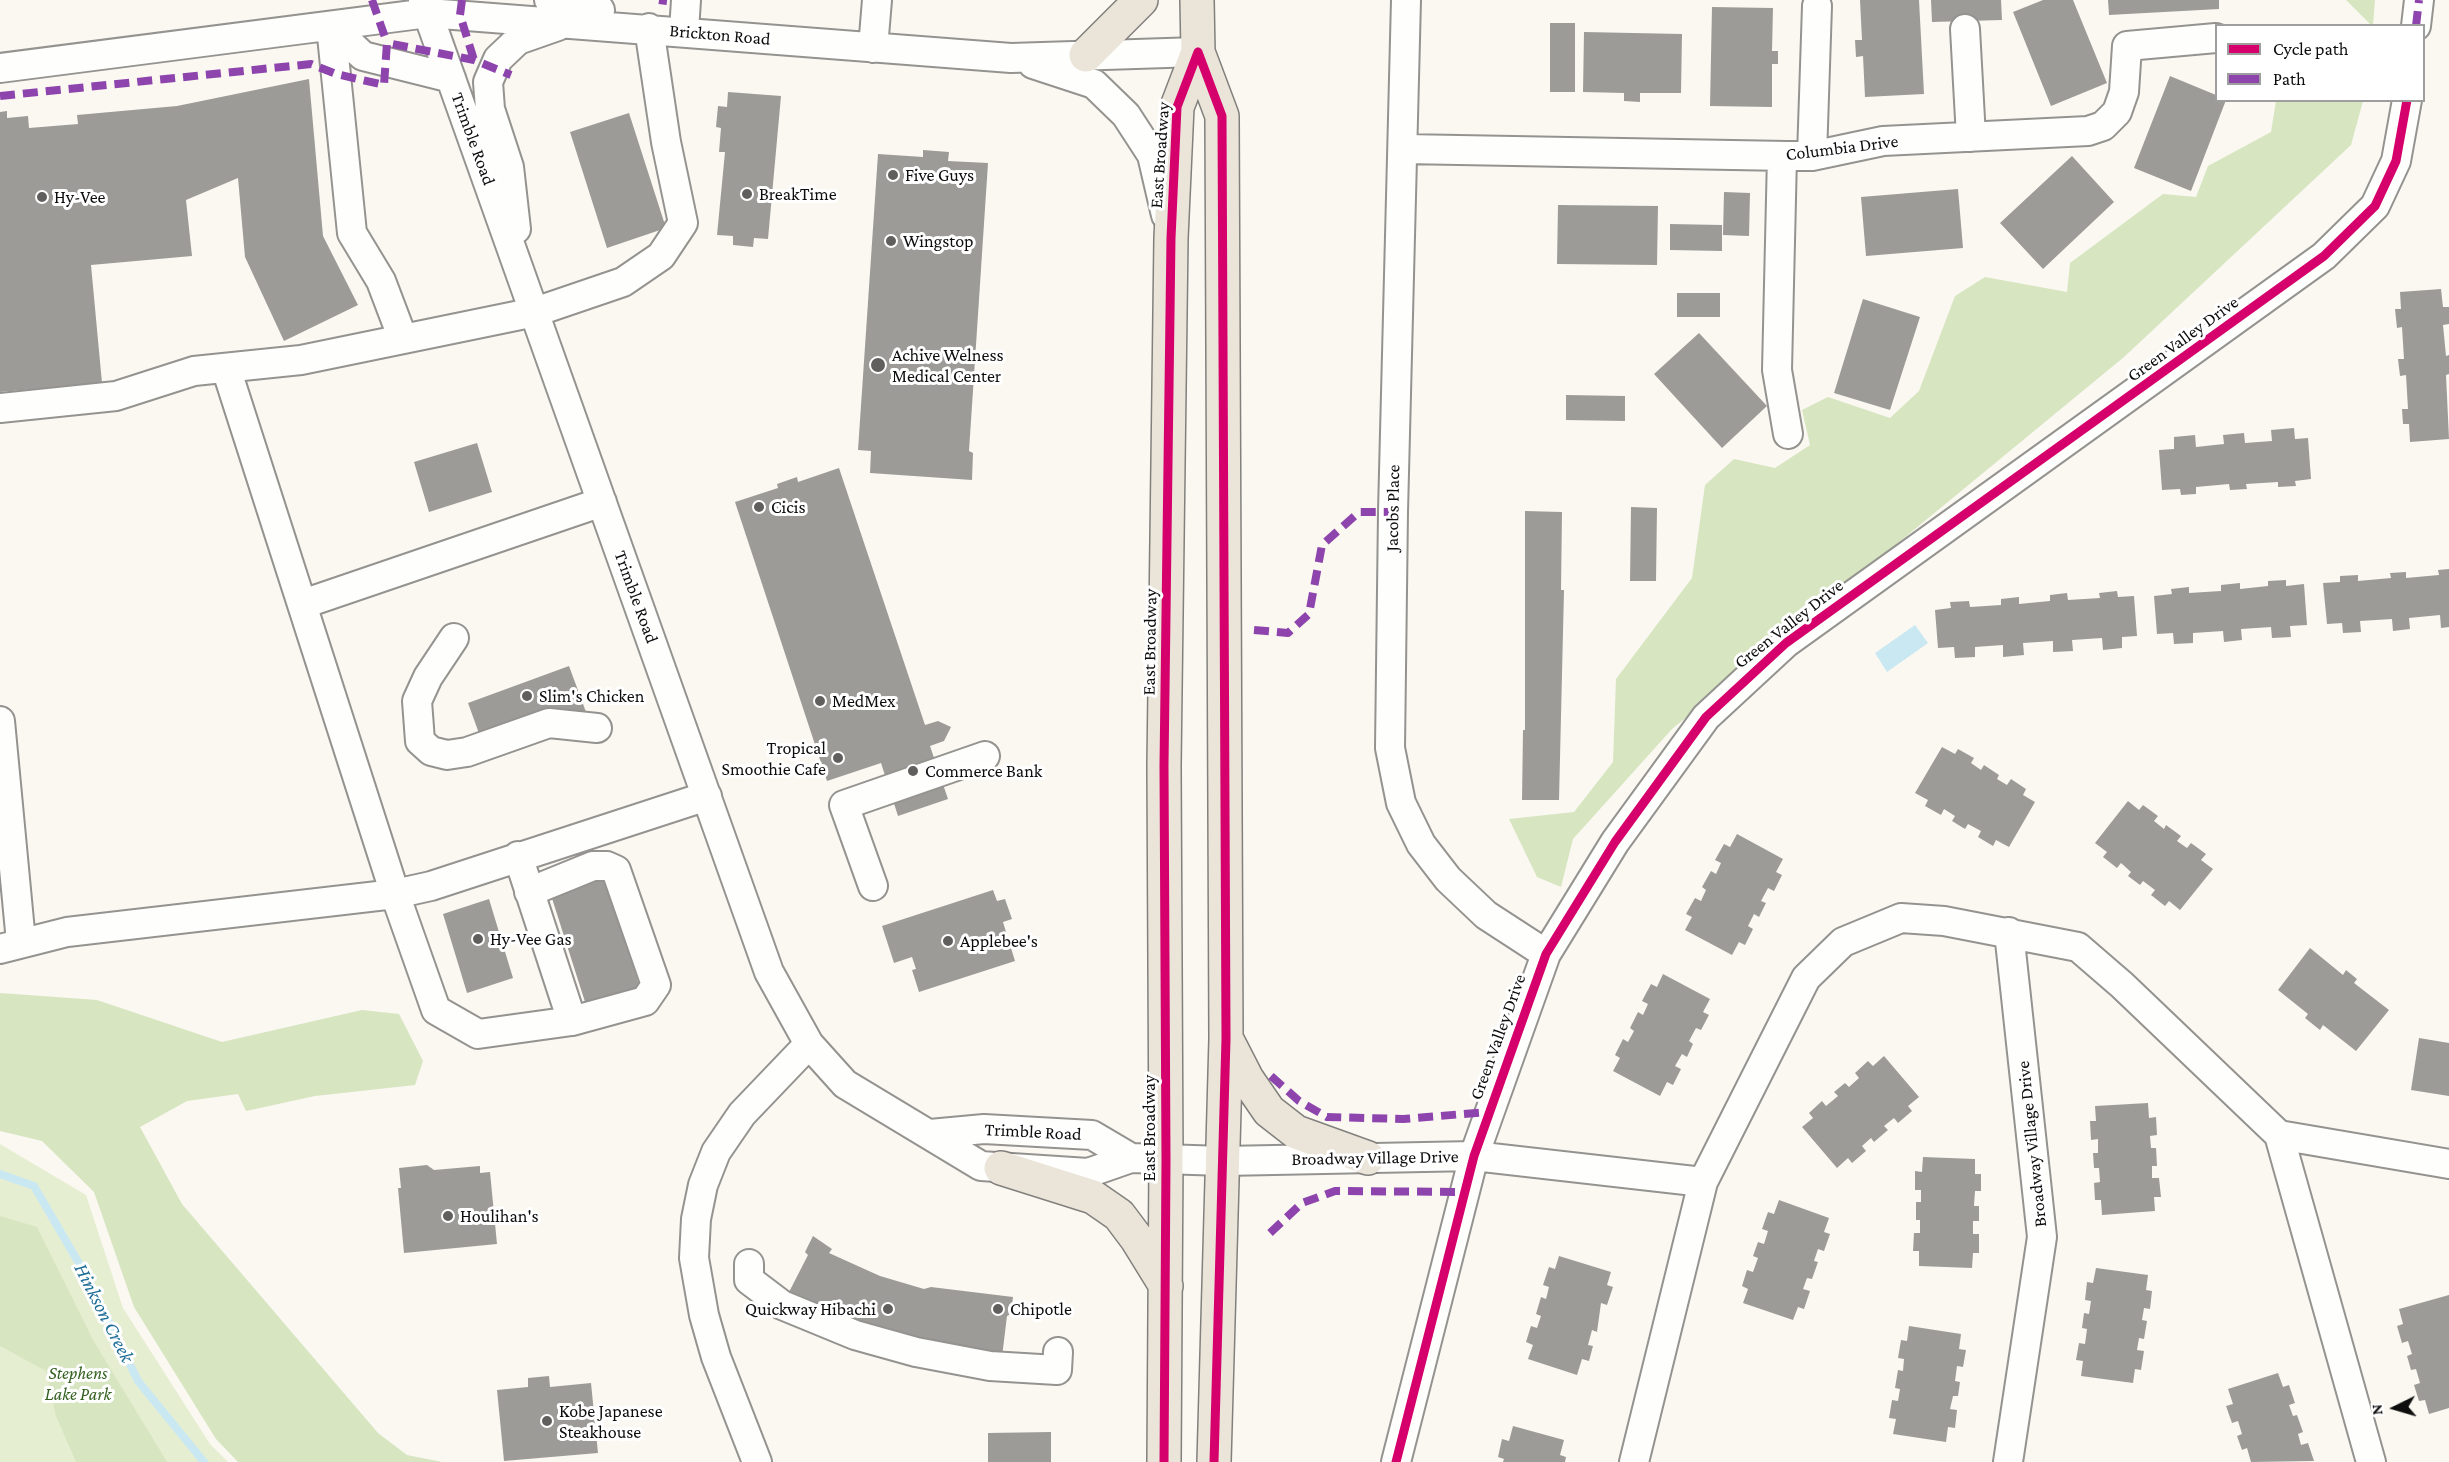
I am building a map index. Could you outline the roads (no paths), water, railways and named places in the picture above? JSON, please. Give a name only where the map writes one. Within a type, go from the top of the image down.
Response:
[{"type":"main road","points":[[1086,55],[1141,0]]},
{"type":"main road","name":"East Broadway","points":[[1197,0],[1198,52],[1222,116],[1226,1039],[1214,1462]]},
{"type":"main road","name":"East Broadway","points":[[1164,1462],[1166,1160],[1164,765],[1171,238],[1177,107],[1198,52]]},
{"type":"main road","points":[[1226,1039],[1247,1079],[1269,1111],[1296,1132],[1368,1158]]},
{"type":"main road","points":[[1001,1168],[1093,1197],[1119,1215],[1166,1286]]},
{"type":"street","points":[[0,408],[116,396],[194,371],[301,360],[535,312],[623,282],[661,256],[683,223],[643,28],[597,9],[549,0]]},
{"type":"street","points":[[684,31],[686,0]]},
{"type":"street","points":[[873,48],[877,0]]},
{"type":"street","name":"Jacobs Place","points":[[1406,0],[1393,512],[1390,748],[1401,803],[1421,844],[1448,879],[1486,915],[1546,954]]},
{"type":"street","points":[[2416,24],[2419,0]]},
{"type":"street","points":[[1812,156],[1817,6]]},
{"type":"street","name":"Brickton Road","points":[[0,68],[331,26],[426,7],[567,23],[1011,57],[1198,52]]},
{"type":"street","name":"Trimble Road","points":[[426,7],[769,972],[808,1044],[845,1084],[981,1166],[1088,1173],[1131,1158],[1224,1161]]},
{"type":"street","points":[[517,264],[516,215],[509,167],[490,110],[488,82],[498,59],[518,40],[567,23]]},
{"type":"street","points":[[331,26],[363,56],[451,78]]},
{"type":"street","points":[[331,26],[352,233],[381,281],[403,339]]},
{"type":"street","points":[[1965,29],[1971,137]]},
{"type":"street","name":"Columbia Drive","points":[[1404,149],[1812,156],[1883,141],[2088,131],[2103,126],[2117,112],[2124,92],[2127,46],[2215,38]]},
{"type":"street","name":"Brickton Road","points":[[1011,57],[1094,84],[1126,115],[1152,155],[1171,238]]},
{"type":"street","name":"Green Valley Drive","points":[[1396,1462],[1474,1156],[1546,954],[1615,842],[1706,717],[1786,643],[2324,256],[2375,206],[2396,161],[2407,102]]},
{"type":"street","points":[[1782,156],[1778,370],[1788,434]]},
{"type":"street","points":[[226,368],[395,894],[436,1010],[478,1034],[572,1021],[645,1001],[656,985],[616,870],[608,866],[593,866],[529,892]]},
{"type":"street","points":[[303,604],[602,502]]},
{"type":"street","points":[[443,641],[417,701],[420,741],[431,751],[447,755],[467,752],[549,723],[597,728]]},
{"type":"street","points":[[0,721],[10,945],[67,932],[395,894],[431,886],[707,796]]},
{"type":"street","points":[[873,886],[844,805],[985,756]]},
{"type":"street","points":[[518,856],[572,1021]]},
{"type":"street","points":[[1634,1462],[1703,1182],[1806,978],[1843,942],[1901,918],[1944,921],[2078,947],[2122,985],[2279,1136],[2371,1462]]},
{"type":"street","name":"Broadway Village Drive","points":[[2008,1462],[2042,1237],[2009,932]]},
{"type":"street","points":[[757,1462],[716,1358],[704,1315],[694,1258],[696,1219],[703,1185],[716,1152],[742,1114],[808,1044]]},
{"type":"street","name":"Trimble Road","points":[[930,1134],[984,1129],[1092,1135],[1131,1158]]},
{"type":"street","points":[[2279,1136],[2449,1164]]},
{"type":"street","name":"Broadway Village Drive","points":[[1224,1161],[1474,1156],[1703,1182]]},
{"type":"street","points":[[749,1264],[749,1280],[782,1305],[855,1335],[916,1352],[990,1366],[1057,1370],[1058,1352]]},
{"type":"water","points":[[1915,625],[1928,643],[1887,672],[1875,653]]},
{"type":"waterway","name":"Hinkson Creek","points":[[0,1174],[34,1186],[88,1279],[138,1381],[204,1462]]},
{"type":"place","name":"Five Guys","points":[[893,175]]},
{"type":"place","name":"BreakTime","points":[[747,194]]},
{"type":"place","name":"Hy-Vee","points":[[42,197]]},
{"type":"place","name":"Wingstop","points":[[891,241]]},
{"type":"place","name":"Achive Welness Medical Center","points":[[878,365]]},
{"type":"place","name":"Cicis","points":[[759,507]]},
{"type":"place","name":"Slim's Chicken","points":[[527,696]]},
{"type":"place","name":"MedMex","points":[[820,701]]},
{"type":"place","name":"Tropical Smoothie Cafe","points":[[838,758]]},
{"type":"place","name":"Commerce Bank","points":[[913,771]]},
{"type":"place","name":"Hy-Vee Gas","points":[[478,939]]},
{"type":"place","name":"Applebee's","points":[[948,941]]},
{"type":"place","name":"Houlihan's","points":[[448,1216]]},
{"type":"place","name":"Quickway Hibachi","points":[[888,1309]]},
{"type":"place","name":"Chipotle","points":[[998,1309]]},
{"type":"place","name":"Kobe Japanese Steakhouse","points":[[547,1421]]},
{"type":"park label","name":"Stephens Lake Park","points":[[78,1383]]}]
